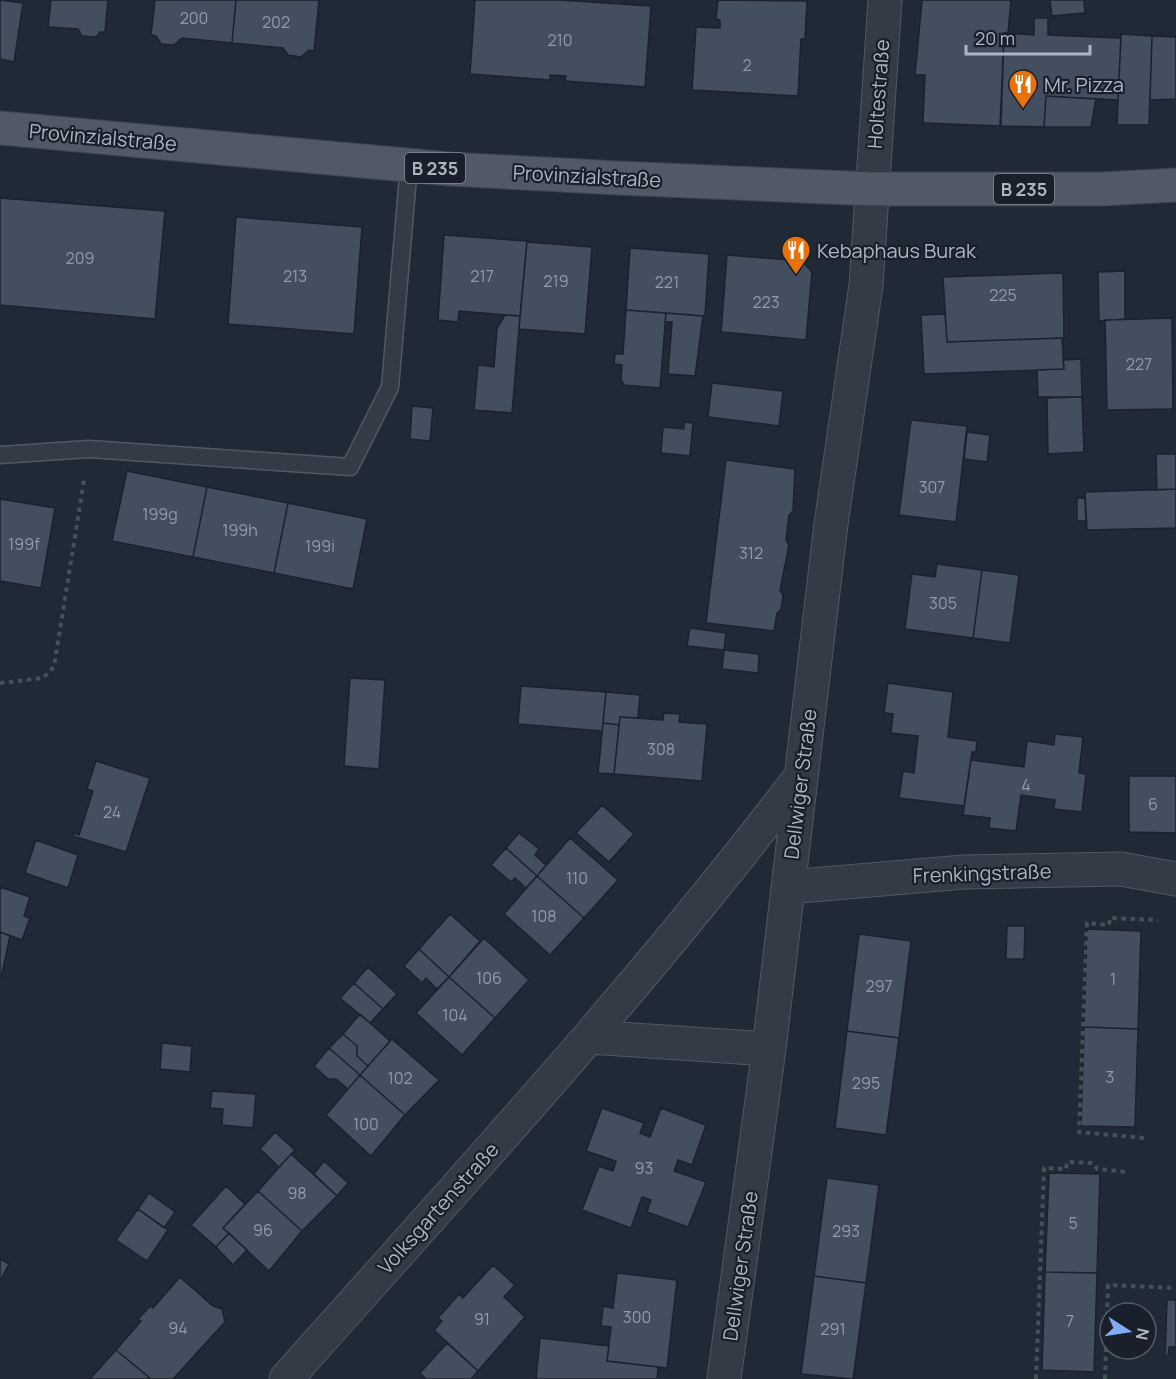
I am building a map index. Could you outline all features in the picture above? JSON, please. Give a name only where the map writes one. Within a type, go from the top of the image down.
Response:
[{"type":"main road","name":"Provinzialstraße","points":[[0,128],[409,165],[872,189],[1102,189],[1176,185]]},
{"type":"street","name":"Holtestraße","points":[[872,189],[885,0]]},
{"type":"street","name":"Dellwiger Straße","points":[[724,1379],[769,1049],[831,524],[866,285],[872,189]]},
{"type":"street","name":"Volksgartenstraße","points":[[286,1379],[590,1037],[718,884],[801,775]]},
{"type":"street","name":"Frenkingstraße","points":[[788,887],[964,872],[1110,869],[1176,879]]},
{"type":"street","points":[[590,1037],[769,1049]]},
{"type":"lane","points":[[0,455],[88,449],[350,467],[390,387],[409,165]]},
{"type":"path","points":[[0,683],[43,678],[54,667],[88,449]]},
{"type":"path","points":[[1144,1137],[1078,1132],[1087,923],[1109,925],[1110,918],[1158,920]]},
{"type":"path","points":[[1035,1379],[1044,1168],[1066,1169],[1066,1162],[1084,1162],[1093,1163],[1097,1168],[1128,1172]]},
{"type":"path","points":[[1105,1379],[1108,1285],[1176,1288]]},
{"type":"building","points":[[0,0],[23,3],[14,62],[0,59]]},
{"type":"building","points":[[51,0],[108,0],[105,32],[100,32],[96,37],[82,36],[78,29],[48,27]]},
{"type":"building","points":[[155,0],[236,0],[232,43],[182,38],[174,45],[161,44],[156,36],[151,35]]},
{"type":"building","points":[[236,0],[319,0],[314,51],[309,50],[301,57],[288,55],[283,48],[232,43]]},
{"type":"building","points":[[475,0],[560,0],[651,6],[645,87],[565,81],[566,76],[550,75],[550,80],[470,74]]},
{"type":"building","points":[[718,0],[807,1],[805,39],[801,39],[798,96],[692,90],[696,27],[720,28],[720,20],[716,19]]},
{"type":"building","points":[[922,0],[1011,0],[1008,33],[1004,33],[1000,126],[923,123],[925,75],[915,75]]},
{"type":"building","points":[[1050,0],[1084,0],[1085,13],[1052,16]]},
{"type":"building","points":[[1034,18],[1048,18],[1048,35],[1121,38],[1118,100],[1046,96],[1044,127],[1001,126],[1004,33],[1034,35]]},
{"type":"building","points":[[1121,34],[1152,36],[1149,125],[1117,125]]},
{"type":"building","points":[[1152,36],[1176,37],[1176,99],[1150,100]]},
{"type":"building","points":[[1046,96],[1096,99],[1091,127],[1044,127]]},
{"type":"building","points":[[0,198],[165,211],[155,319],[0,305]]},
{"type":"building","points":[[236,217],[362,227],[354,334],[228,324]]},
{"type":"building","points":[[444,235],[527,241],[520,316],[459,311],[458,322],[438,320]]},
{"type":"building","points":[[527,242],[592,247],[585,334],[519,329]]},
{"type":"building","points":[[630,248],[709,254],[705,316],[626,310]]},
{"type":"building","points":[[727,255],[802,261],[812,272],[806,340],[721,332]]},
{"type":"building","points":[[1125,271],[1125,319],[1099,321],[1098,272]]},
{"type":"building","points":[[1063,273],[1064,338],[947,342],[943,277]]},
{"type":"building","points":[[626,310],[666,313],[660,388],[624,385],[621,380],[622,365],[614,364],[615,354],[623,354]]},
{"type":"building","points":[[666,313],[703,316],[695,376],[668,374],[672,322],[665,322]]},
{"type":"building","points":[[945,314],[947,342],[1062,338],[1064,369],[924,374],[921,315]]},
{"type":"building","points":[[505,315],[520,316],[512,413],[474,410],[478,365],[494,367],[497,328]]},
{"type":"building","points":[[1172,318],[1173,409],[1107,410],[1105,320]]},
{"type":"building","points":[[1081,359],[1082,397],[1038,397],[1037,370],[1064,369],[1063,360]]},
{"type":"building","points":[[712,383],[783,391],[779,426],[708,417]]},
{"type":"building","points":[[1082,397],[1084,452],[1048,454],[1047,398]]},
{"type":"building","points":[[412,406],[433,408],[430,441],[410,439]]},
{"type":"building","points":[[911,420],[967,426],[956,522],[899,515]]},
{"type":"building","points":[[684,422],[693,423],[690,456],[661,453],[663,427],[684,429]]},
{"type":"building","points":[[967,432],[990,435],[987,462],[964,459]]},
{"type":"building","points":[[1156,454],[1176,454],[1176,489],[1157,490]]},
{"type":"building","points":[[726,460],[795,469],[793,511],[789,515],[786,540],[789,545],[780,590],[783,595],[774,631],[706,623]]},
{"type":"building","points":[[127,471],[207,487],[193,557],[112,541]]},
{"type":"building","points":[[207,487],[288,503],[274,573],[193,557]]},
{"type":"building","points":[[1176,489],[1176,528],[1087,530],[1085,492]]},
{"type":"building","points":[[1077,498],[1085,498],[1086,521],[1077,521]]},
{"type":"building","points":[[0,499],[55,508],[41,588],[0,581]]},
{"type":"building","points":[[288,503],[367,519],[353,589],[274,573]]},
{"type":"building","points":[[937,564],[982,570],[973,638],[905,629],[912,574],[935,577]]},
{"type":"building","points":[[982,570],[1019,575],[1010,643],[973,638]]},
{"type":"building","points":[[690,628],[726,633],[724,650],[687,646]]},
{"type":"building","points":[[724,650],[759,654],[758,673],[722,669]]},
{"type":"building","points":[[350,678],[385,680],[379,769],[344,766]]},
{"type":"building","points":[[888,683],[953,692],[948,737],[977,741],[976,752],[972,752],[964,806],[899,798],[903,771],[914,773],[918,736],[891,733],[893,714],[884,713]]},
{"type":"building","points":[[521,686],[606,692],[602,731],[518,724]]},
{"type":"building","points":[[606,692],[640,695],[638,718],[620,717],[619,725],[603,723]]},
{"type":"building","points":[[664,713],[680,714],[679,722],[707,724],[702,781],[614,774],[620,717],[663,720]]},
{"type":"building","points":[[603,723],[619,725],[614,774],[598,773]]},
{"type":"building","points":[[1055,734],[1083,737],[1079,773],[1086,774],[1082,812],[1054,809],[1055,800],[1021,795],[1016,831],[989,828],[990,818],[963,815],[971,760],[1024,767],[1027,741],[1054,745]]},
{"type":"building","points":[[96,761],[150,778],[126,852],[73,836],[73,833],[79,835],[93,791],[87,789]]},
{"type":"building","points":[[1129,776],[1176,776],[1176,833],[1129,832]]},
{"type":"building","points":[[602,805],[634,834],[609,862],[576,833]]},
{"type":"building","points":[[519,833],[539,849],[535,855],[546,865],[537,876],[506,848]]},
{"type":"building","points":[[570,838],[618,880],[584,918],[537,876]]},
{"type":"building","points":[[36,840],[78,855],[68,888],[25,873]]},
{"type":"building","points":[[506,848],[537,876],[526,888],[515,878],[511,882],[491,865]]},
{"type":"building","points":[[537,876],[584,918],[550,955],[504,914]]},
{"type":"building","points":[[0,887],[30,897],[24,916],[30,918],[22,940],[0,932]]},
{"type":"building","points":[[450,914],[480,941],[449,977],[419,949]]},
{"type":"building","points":[[1007,926],[1025,926],[1024,959],[1006,959]]},
{"type":"building","points":[[1087,929],[1141,931],[1138,1029],[1084,1027]]},
{"type":"building","points":[[0,932],[10,936],[1,978],[0,977]]},
{"type":"building","points":[[859,934],[911,941],[899,1038],[847,1031]]},
{"type":"building","points":[[484,938],[529,980],[495,1018],[449,977]]},
{"type":"building","points":[[419,949],[449,977],[437,989],[426,978],[422,983],[404,966]]},
{"type":"building","points":[[368,967],[397,994],[383,1009],[354,983]]},
{"type":"building","points":[[449,977],[495,1018],[462,1055],[416,1013]]},
{"type":"building","points":[[354,983],[383,1009],[370,1023],[340,998]]},
{"type":"building","points":[[360,1014],[390,1041],[368,1066],[357,1056],[357,1046],[343,1034]]},
{"type":"building","points":[[1084,1027],[1138,1029],[1135,1127],[1081,1126]]},
{"type":"building","points":[[847,1031],[899,1038],[886,1135],[835,1128]]},
{"type":"building","points":[[343,1034],[357,1046],[357,1056],[368,1066],[360,1075],[329,1048]]},
{"type":"building","points":[[392,1039],[439,1080],[405,1115],[360,1075]]},
{"type":"building","points":[[162,1043],[192,1046],[190,1072],[160,1069]]},
{"type":"building","points":[[329,1048],[360,1075],[348,1089],[336,1079],[328,1079],[314,1066]]},
{"type":"building","points":[[360,1075],[405,1115],[371,1156],[326,1115]]},
{"type":"building","points":[[212,1091],[256,1094],[253,1128],[222,1125],[223,1109],[210,1108]]},
{"type":"building","points":[[602,1108],[644,1123],[640,1133],[650,1137],[661,1108],[706,1125],[692,1165],[678,1160],[674,1171],[706,1182],[688,1227],[647,1212],[651,1200],[642,1197],[631,1228],[582,1210],[599,1166],[613,1171],[616,1161],[586,1151]]},
{"type":"building","points":[[275,1132],[295,1150],[279,1167],[260,1149]]},
{"type":"building","points":[[291,1154],[337,1196],[302,1231],[258,1191]]},
{"type":"building","points":[[324,1161],[348,1183],[337,1196],[314,1174]]},
{"type":"building","points":[[1049,1173],[1100,1174],[1097,1273],[1045,1272]]},
{"type":"building","points":[[827,1178],[879,1185],[866,1283],[814,1276]]},
{"type":"building","points":[[226,1186],[245,1204],[223,1228],[229,1233],[216,1247],[191,1225]]},
{"type":"building","points":[[258,1191],[302,1231],[269,1271],[223,1228]]},
{"type":"building","points":[[149,1193],[175,1212],[164,1228],[138,1209]]},
{"type":"building","points":[[138,1209],[168,1230],[147,1261],[116,1240]]},
{"type":"building","points":[[229,1233],[247,1250],[233,1265],[216,1247]]},
{"type":"building","points":[[0,1259],[9,1264],[0,1281]]},
{"type":"building","points":[[493,1265],[515,1285],[504,1297],[525,1317],[478,1371],[434,1330],[442,1321],[438,1318],[459,1294],[463,1298]]},
{"type":"building","points":[[1045,1272],[1097,1273],[1094,1372],[1042,1370]]},
{"type":"building","points":[[617,1273],[677,1280],[667,1368],[607,1361],[611,1327],[601,1326],[603,1306],[613,1308]]},
{"type":"building","points":[[814,1276],[866,1283],[853,1379],[801,1374]]},
{"type":"building","points":[[180,1277],[213,1306],[222,1309],[225,1322],[173,1379],[151,1379],[116,1350],[141,1321],[138,1319],[150,1306],[153,1308]]},
{"type":"building","points":[[1167,1300],[1176,1300],[1176,1347],[1169,1347],[1168,1356],[1165,1356]]},
{"type":"building","points":[[540,1338],[609,1346],[607,1361],[658,1367],[657,1379],[536,1379]]},
{"type":"building","points":[[447,1343],[478,1371],[471,1379],[426,1379],[420,1373]]},
{"type":"building","points":[[116,1350],[151,1379],[90,1379]]},
{"type":"place","name":"Mr. Pizza","points":[[1023,110]]},
{"type":"place","name":"Kebaphaus Burak","points":[[796,276]]}]
